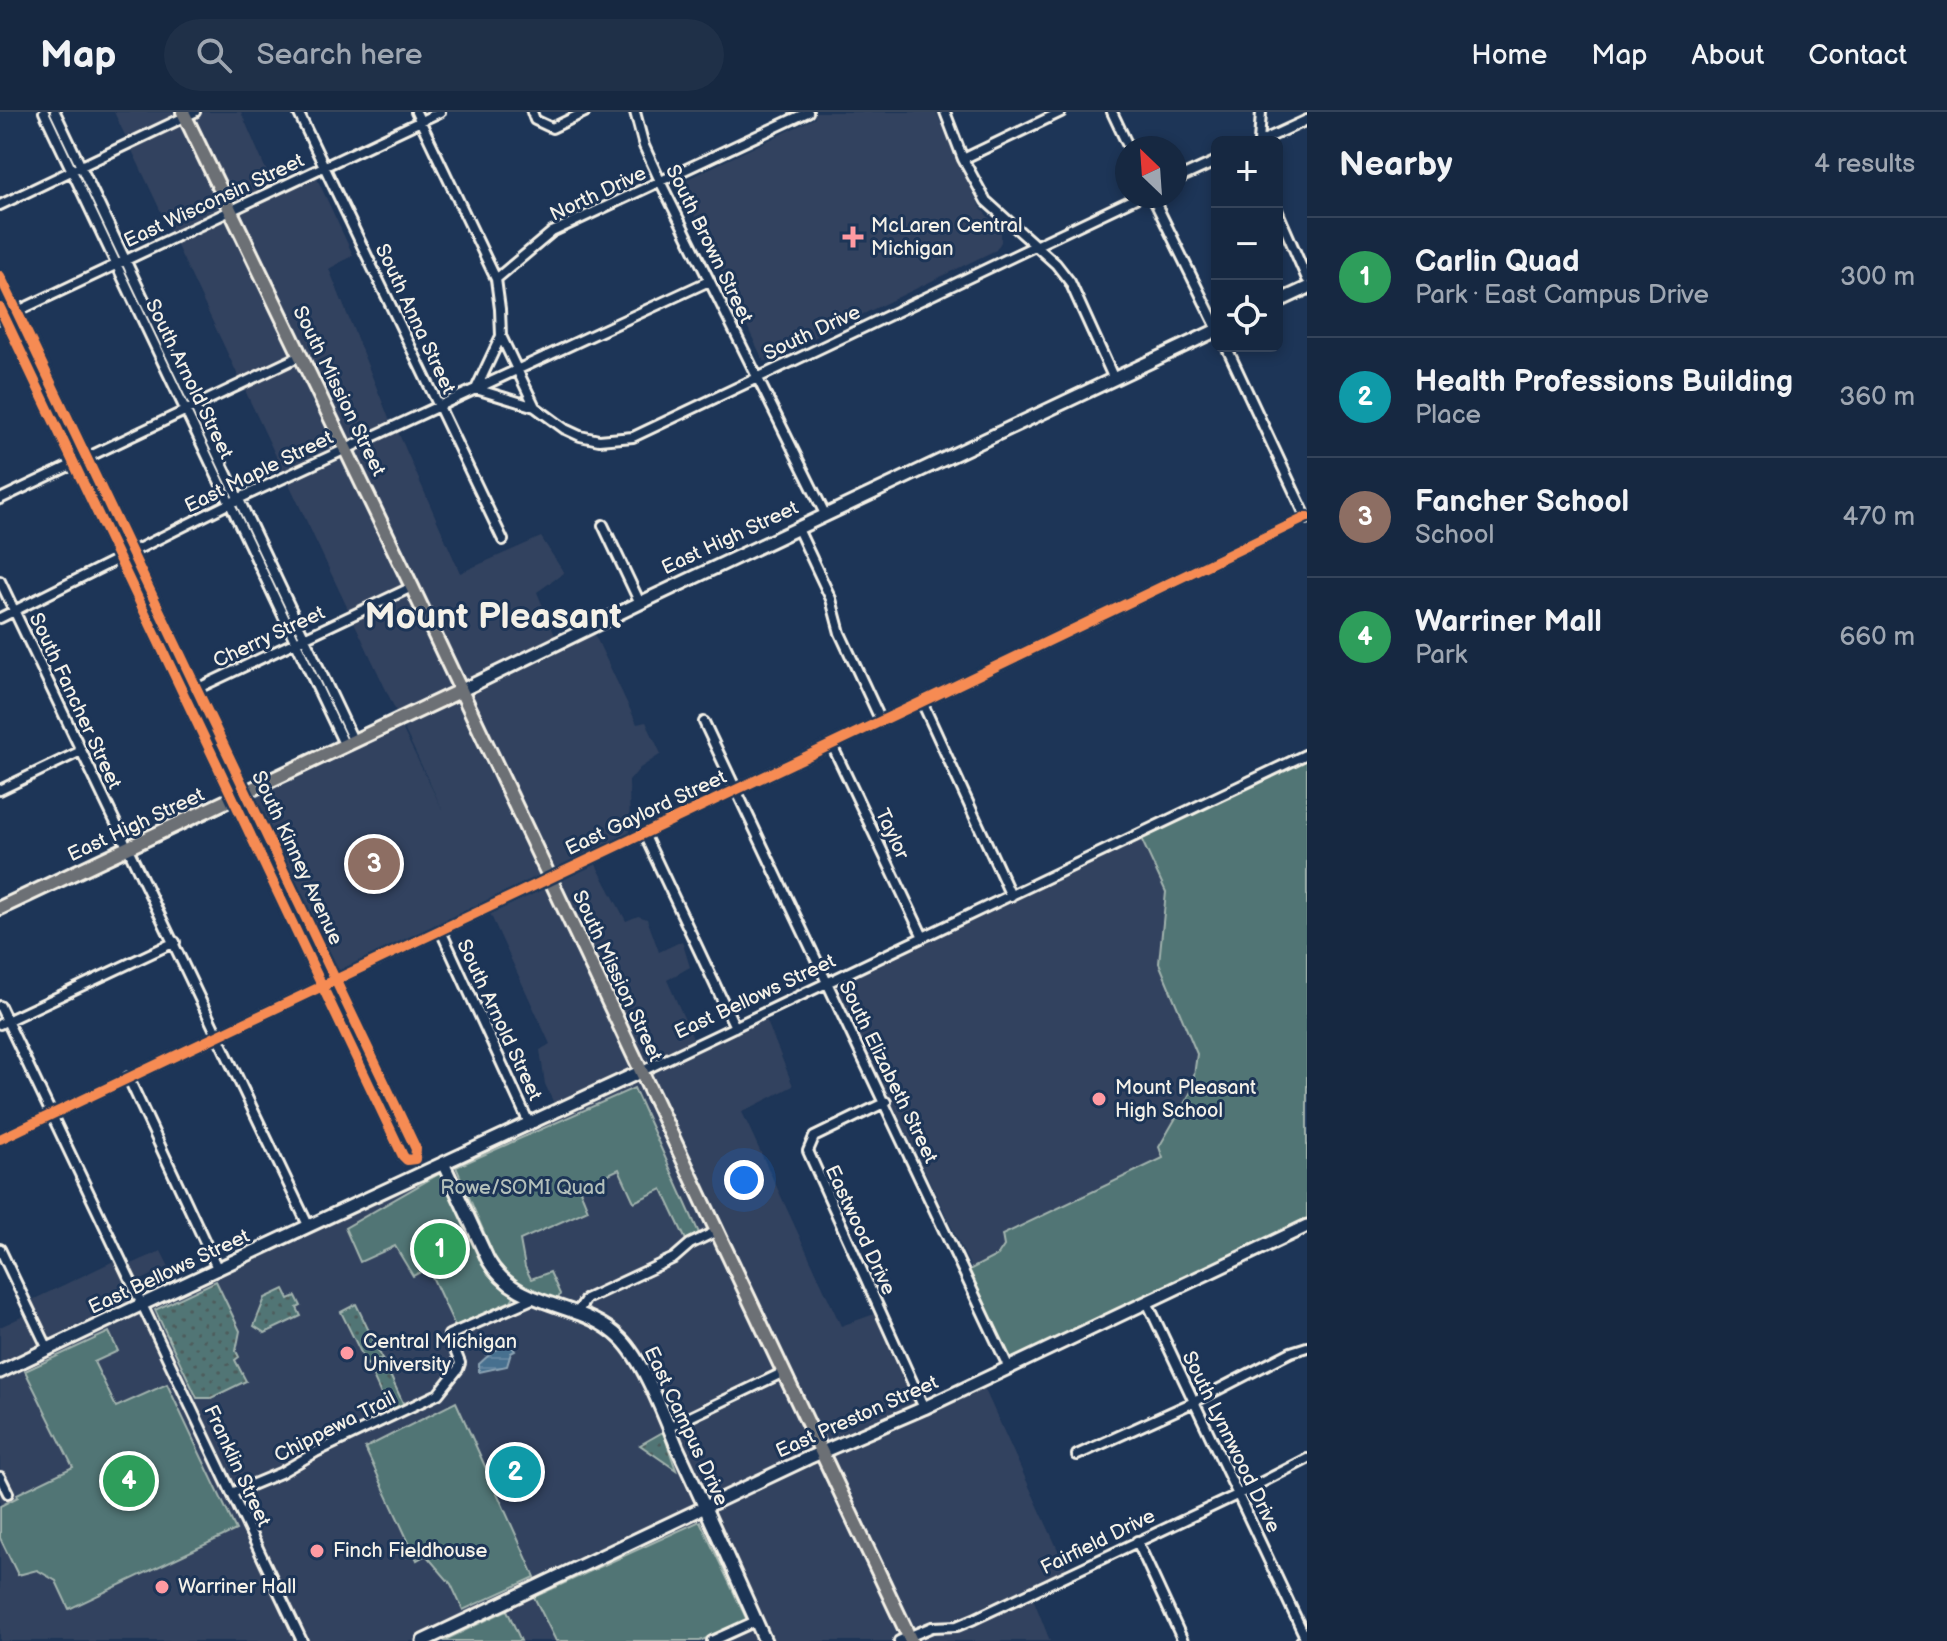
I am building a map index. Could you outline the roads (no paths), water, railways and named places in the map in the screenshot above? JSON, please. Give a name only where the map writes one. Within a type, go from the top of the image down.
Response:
[{"type":"main road","name":"South Mission Street","points":[[188,114],[230,211],[822,1451],[906,1639]]},
{"type":"main road","name":"East High Street","points":[[0,908],[460,691]]},
{"type":"street","name":"South Arnold Street","points":[[44,112],[76,168]]},
{"type":"street","name":"South Arnold Street","points":[[55,112],[76,168],[350,744]]},
{"type":"street","name":"South Anna Street","points":[[298,112],[503,540]]},
{"type":"street","name":"East Wisconsin Street","points":[[1,315],[17,311],[325,167],[418,116],[440,112]]},
{"type":"street","points":[[532,112],[535,120],[552,128],[585,112]]},
{"type":"street","name":"South Brown Street","points":[[635,112],[644,146],[661,183],[826,516]]},
{"type":"street","name":"North Drive","points":[[496,279],[552,232],[808,112]]},
{"type":"street","points":[[945,112],[963,159],[986,201],[1056,264],[1070,282],[1114,379]]},
{"type":"street","points":[[963,159],[1061,112]]},
{"type":"street","points":[[1112,112],[1123,136]]},
{"type":"street","points":[[1259,136],[1261,112]]},
{"type":"street","points":[[0,205],[188,114]]},
{"type":"street","points":[[418,116],[496,279],[501,336],[516,370]]},
{"type":"street","points":[[1272,136],[1307,120]]},
{"type":"street","points":[[1187,175],[1211,164]]},
{"type":"street","name":"South Drive","points":[[516,370],[535,407],[565,429],[599,440],[633,437],[1116,208]]},
{"type":"street","points":[[1158,208],[1211,317]]},
{"type":"street","points":[[1283,224],[1307,279]]},
{"type":"street","name":"South Kinney Avenue","points":[[0,276],[196,689],[240,796],[323,986],[403,1156],[412,1160],[417,1156],[416,1149],[335,981],[240,796],[184,695],[120,556],[1,315]]},
{"type":"street","name":"East Maple Street","points":[[0,618],[120,556],[345,448],[709,281]]},
{"type":"street","points":[[1283,299],[1307,288]]},
{"type":"street","name":"East High Street","points":[[460,691],[1211,332]]},
{"type":"street","points":[[501,336],[476,389],[535,407]]},
{"type":"street","points":[[1229,352],[1307,518]]},
{"type":"street","points":[[0,499],[300,356]]},
{"type":"street","name":"East Gaylord Street","points":[[0,1139],[1307,518]]},
{"type":"street","points":[[603,525],[640,603]]},
{"type":"street","points":[[798,529],[831,599],[840,633],[881,721]]},
{"type":"street","name":"South Fancher Street","points":[[0,581],[308,1225]]},
{"type":"street","name":"Cherry Street","points":[[184,695],[412,587]]},
{"type":"street","points":[[922,702],[1011,896]]},
{"type":"street","name":"South Elizabeth Street","points":[[704,722],[1009,1368]]},
{"type":"street","name":"Taylor","points":[[832,745],[923,937]]},
{"type":"street","points":[[0,790],[81,751]]},
{"type":"street","name":"East Bellows Street","points":[[0,1372],[1307,754]]},
{"type":"street","points":[[644,834],[735,1027]]},
{"type":"street","name":"South Arnold Street","points":[[441,931],[529,1123]]},
{"type":"street","points":[[4,1022],[175,942]]},
{"type":"street","name":"Franklin Street","points":[[0,1006],[4,1022],[52,1115],[302,1641]]},
{"type":"street","points":[[128,1077],[218,1270]]},
{"type":"street","name":"Eastwood Drive","points":[[886,1102],[814,1137],[808,1151],[924,1408]]},
{"type":"street","name":"East Campus Drive","points":[[443,1163],[490,1264],[510,1285],[532,1299],[605,1327],[627,1346],[669,1427],[765,1641]]},
{"type":"street","name":"East Preston Street","points":[[423,1641],[822,1451],[924,1408],[1307,1226]]},
{"type":"street","points":[[576,1314],[586,1299],[674,1258],[692,1243],[717,1231]]},
{"type":"street","points":[[0,1249],[48,1349]]},
{"type":"street","name":"Chippewa Trail","points":[[232,1493],[280,1473],[316,1452],[435,1395],[460,1365],[449,1335],[532,1299]]},
{"type":"street","name":"South Lynnwood Drive","points":[[1147,1302],[1239,1494],[1304,1640]]},
{"type":"street","points":[[1077,1455],[1307,1347]]},
{"type":"street","points":[[669,1427],[784,1372]]},
{"type":"street","name":"Fairfield Drive","points":[[906,1639],[932,1627],[963,1624],[1307,1459]]},
{"type":"street","points":[[0,1477],[8,1493]]},
{"type":"street","points":[[1137,1541],[1183,1641]]},
{"type":"street","points":[[712,1641],[756,1621]]},
{"type":"place","name":"McLaren Central Michigan","points":[[853,237]]},
{"type":"place","name":"Fancher School","points":[[374,864]]},
{"type":"place","name":"Mount Pleasant High School","points":[[1099,1099]]},
{"type":"place","name":"Carlin Quad","points":[[440,1249]]},
{"type":"place","name":"Central Michigan University","points":[[347,1353]]},
{"type":"place","name":"Health Professions Building","points":[[515,1472]]},
{"type":"place","name":"Warriner Mall","points":[[129,1481]]},
{"type":"place","name":"Finch Fieldhouse","points":[[317,1551]]},
{"type":"place","name":"Warriner Hall","points":[[162,1587]]},
{"type":"district","name":"Mount Pleasant","points":[[493,617]]},
{"type":"park label","name":"Rowe/SOMI Quad","points":[[523,1188]]}]
